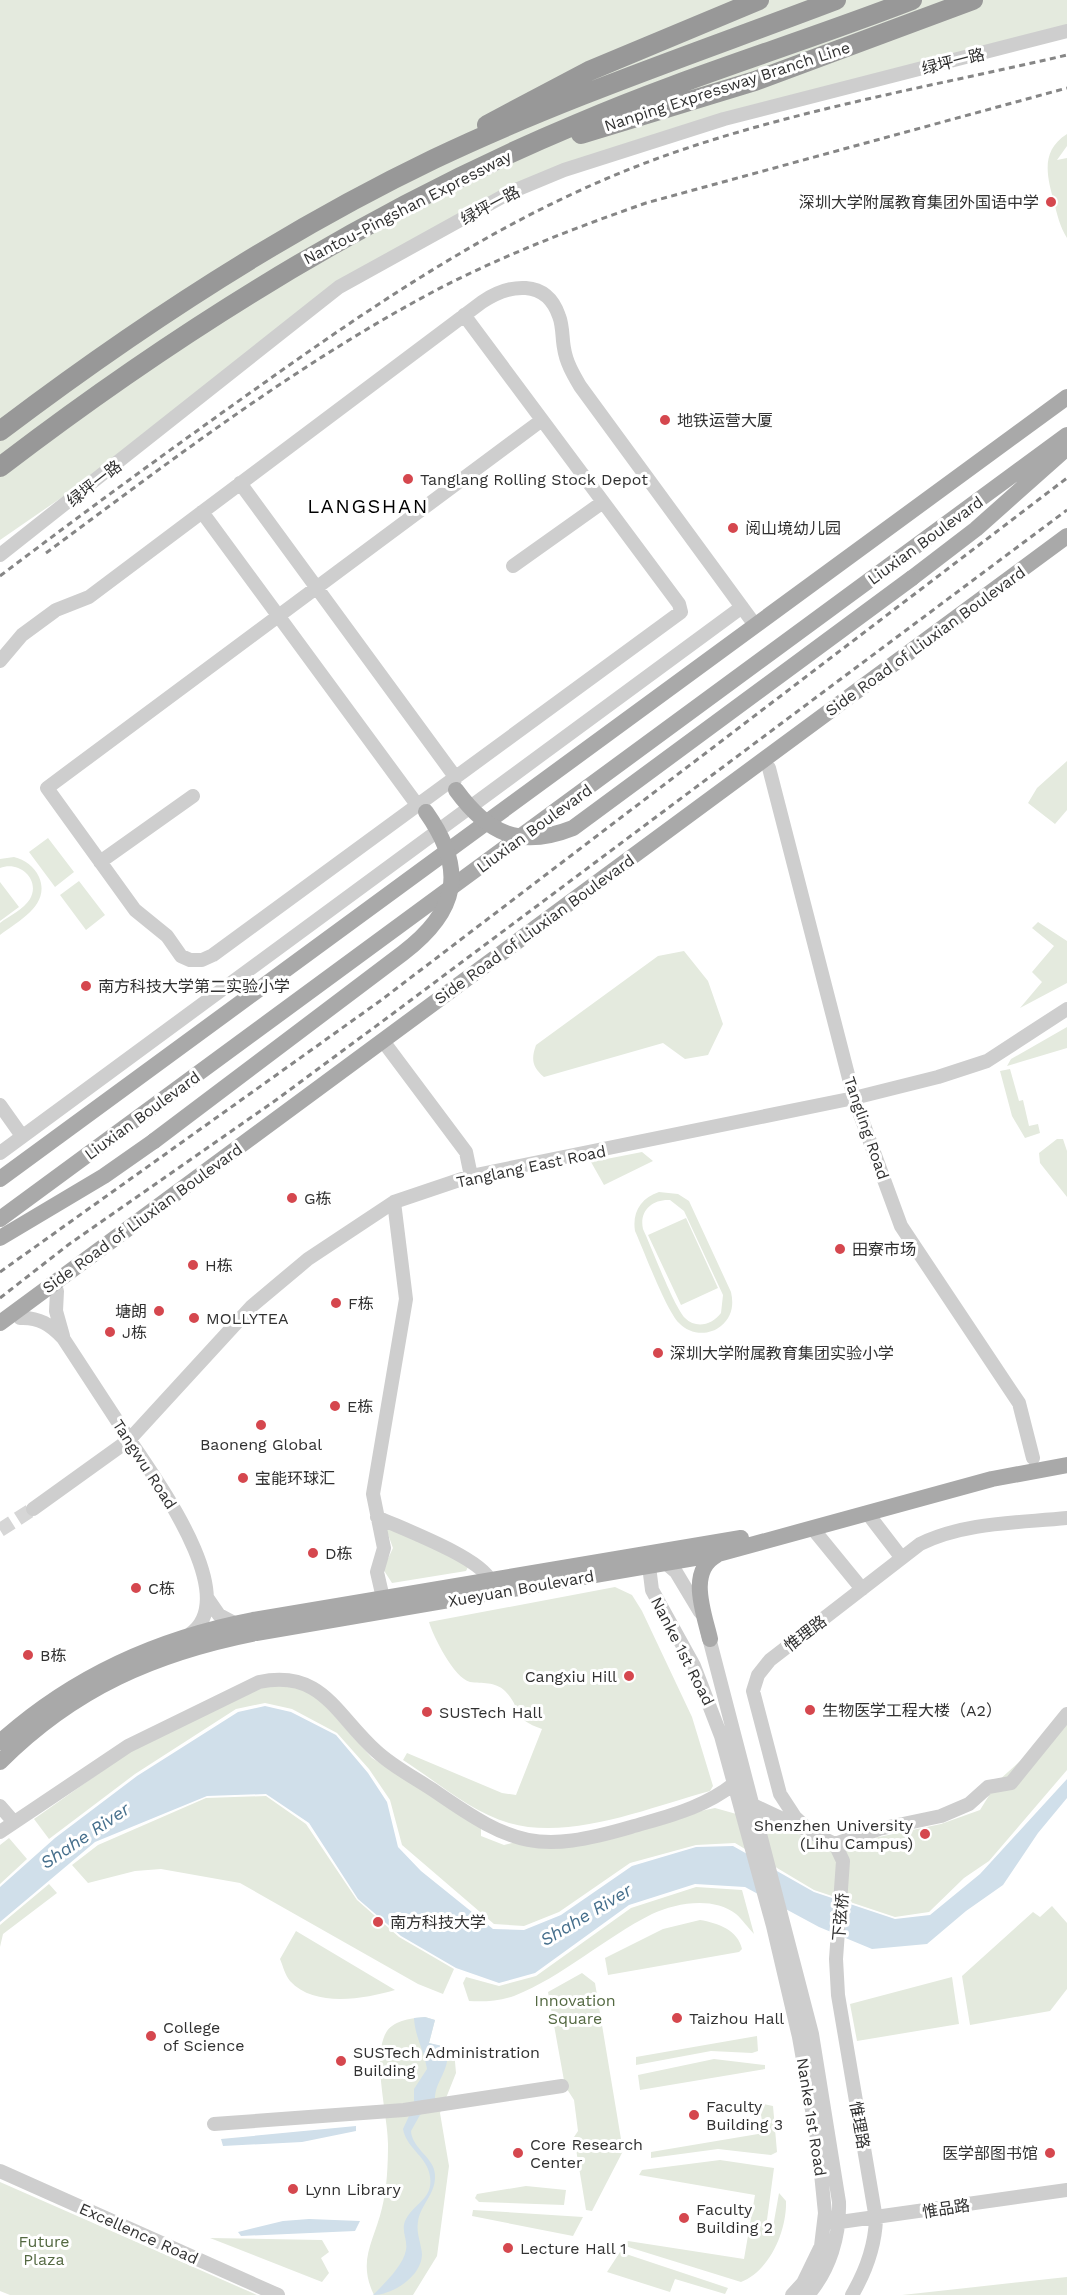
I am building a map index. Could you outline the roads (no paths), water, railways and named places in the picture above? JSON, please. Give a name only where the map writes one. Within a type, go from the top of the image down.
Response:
[{"type":"highway","points":[[434,159],[497,118],[557,87],[759,0]]},
{"type":"highway","name":"Nantou-Pingshan Expressway","points":[[0,431],[160,315],[308,225],[434,159],[555,107],[836,0]]},
{"type":"highway","name":"Nantou-Pingshan Expressway","points":[[0,466],[106,386],[348,234],[577,123],[912,0]]},
{"type":"highway","name":"Nanping Expressway Branch Line","points":[[480,169],[536,149],[754,81],[973,0]]},
{"type":"main road","name":"Liuxian Boulevard","points":[[0,1179],[1067,397]]},
{"type":"main road","name":"Liuxian Boulevard","points":[[0,1219],[1067,435]]},
{"type":"main road","points":[[454,784],[479,819],[512,836],[542,838],[573,828],[976,529],[1067,448]]},
{"type":"main road","name":"Side Road of Liuxian Boulevard","points":[[0,1323],[385,1044],[1067,536]]},
{"type":"main road","points":[[0,1333],[385,1044],[769,768],[1067,548]]},
{"type":"main road","points":[[0,1238],[88,1186],[154,1141],[412,947],[433,927],[449,901],[452,871],[446,845],[421,807]]},
{"type":"main road","name":"Xueyuan Boulevard","points":[[0,1762],[37,1728],[84,1694],[125,1672],[186,1649],[256,1633],[657,1561],[1033,1458],[1067,1454]]},
{"type":"main road","name":"Xueyuan Boulevard","points":[[1,1741],[48,1704],[92,1676],[143,1651],[190,1634],[234,1623],[490,1580],[718,1554],[1009,1474],[1067,1465]]},
{"type":"main road","points":[[710,1639],[700,1582],[705,1565],[718,1554]]},
{"type":"street","name":"绿坪一路","points":[[0,555],[339,287],[511,192],[564,171],[724,119],[1067,31]]},
{"type":"street","points":[[0,661],[22,635],[56,610],[89,597],[464,315],[500,291],[512,287],[530,288],[547,297],[554,305],[560,317],[562,339],[573,375],[755,625]]},
{"type":"street","points":[[464,315],[679,604],[681,612],[454,784],[202,960],[190,960],[181,956],[167,936],[135,910],[47,789],[542,420]]},
{"type":"street","points":[[240,483],[317,588],[454,784]]},
{"type":"street","points":[[513,566],[603,501]]},
{"type":"street","points":[[202,512],[421,807]]},
{"type":"street","points":[[0,1153],[742,607]]},
{"type":"street","name":"Tangling Road","points":[[769,768],[854,1098],[901,1226],[1019,1402],[1033,1458]]},
{"type":"street","points":[[100,862],[193,796]]},
{"type":"street","name":"Tanglang East Road","points":[[33,1509],[129,1440],[252,1306],[318,1251],[394,1202],[471,1176],[854,1098],[938,1077],[987,1061],[1067,1010]]},
{"type":"street","points":[[385,1044],[466,1152],[471,1176]]},
{"type":"street","points":[[0,1105],[22,1136]]},
{"type":"street","points":[[382,1598],[377,1572],[384,1548],[373,1494],[406,1299],[394,1202]]},
{"type":"street","name":"Tangwu Road","points":[[57,1291],[56,1311],[63,1338]]},
{"type":"street","name":"Tangwu Road","points":[[20,1318],[41,1320],[53,1327],[63,1338],[184,1526],[198,1562],[208,1599],[219,1615],[234,1623]]},
{"type":"street","points":[[868,1514],[902,1557]]},
{"type":"street","points":[[377,1516],[472,1562],[487,1574],[490,1580]]},
{"type":"street","name":"惟理路","points":[[835,1844],[812,1833],[795,1817],[780,1794],[755,1702],[755,1683],[770,1660],[902,1557],[939,1534],[960,1529],[1067,1518]]},
{"type":"street","points":[[813,1529],[862,1589]]},
{"type":"street","name":"Nanke 1st Road","points":[[792,2295],[812,2266],[821,2246],[825,2223],[818,2144],[796,2027],[749,1807],[710,1639],[693,1599],[676,1572],[657,1561],[652,1590],[682,1642],[711,1706],[735,1783],[749,1807],[788,1937],[812,2034],[839,2202],[840,2222],[829,2259],[808,2295]]},
{"type":"street","points":[[190,1634],[202,1624],[208,1599]]},
{"type":"street","points":[[0,1832],[13,1821],[128,1746],[259,1682],[277,1678],[300,1681],[316,1690],[377,1752],[495,1831],[521,1838],[563,1843],[592,1838],[703,1804],[735,1783]]},
{"type":"street","points":[[835,1844],[879,1829],[941,1816],[969,1804],[988,1787],[1011,1783],[1067,1714]]},
{"type":"street","points":[[0,1806],[13,1821]]},
{"type":"street","points":[[749,1807],[812,1833]]},
{"type":"street","name":"下弦桥","points":[[835,1844],[843,1860],[836,1959]]},
{"type":"street","name":"惟理路","points":[[836,1959],[838,1995],[876,2219],[870,2258],[852,2295]]},
{"type":"street","points":[[214,2124],[409,2109],[435,2103],[562,2086]]},
{"type":"street","name":"Excellence Road","points":[[0,2171],[278,2295]]},
{"type":"street","name":"惟品路","points":[[825,2223],[876,2219],[1067,2190]]},
{"type":"water","name":"Shahe River","points":[[265,1706],[291,1712],[336,1735],[368,1773],[387,1802],[398,1847],[421,1871],[493,1929],[524,1930],[561,1915],[632,1866],[696,1847],[733,1846],[814,1892],[895,1919],[930,1915],[980,1874],[1067,1779],[1067,1798],[1038,1833],[1003,1885],[966,1911],[927,1944],[872,1949],[819,1927],[745,1887],[695,1884],[629,1905],[535,1973],[499,1983],[456,1968],[401,1936],[358,1899],[309,1823],[266,1794],[207,1796],[95,1842],[0,1922],[0,1887],[55,1838],[137,1776],[238,1712]]},
{"type":"water","points":[[425,2017],[435,2020],[429,2043],[447,2047],[448,2056],[445,2070],[437,2087],[435,2101],[420,2115],[411,2131],[415,2143],[431,2163],[435,2175],[431,2194],[418,2222],[421,2262],[412,2277],[405,2283],[389,2292],[373,2295],[401,2262],[406,2250],[404,2223],[430,2188],[427,2166],[408,2141],[403,2129],[414,2105],[414,2089],[427,2069],[414,2018]]},
{"type":"water","points":[[356,2126],[356,2131],[302,2142],[223,2146],[221,2139]]},
{"type":"water","points":[[309,2219],[360,2221],[355,2231],[241,2236],[238,2232],[283,2221]]},
{"type":"tunnel","points":[[0,1530],[33,1509]]},
{"type":"railway","points":[[0,576],[164,454],[353,321],[492,235],[589,186],[691,147],[797,116],[1067,55]]},
{"type":"railway","points":[[46,553],[185,450],[329,352],[429,294],[508,256],[646,203],[1067,88]]},
{"type":"railway","points":[[0,1272],[380,1001],[1067,478]]},
{"type":"railway","points":[[0,1298],[68,1245],[276,1100],[1067,510]]},
{"type":"place","name":"深圳大学附属教育集团外国语中学","points":[[1051,202]]},
{"type":"place","name":"地铁运营大厦","points":[[665,420]]},
{"type":"place","name":"Tanglang Rolling Stock Depot","points":[[408,479]]},
{"type":"place","name":"阅山境幼儿园","points":[[733,528]]},
{"type":"place","name":"南方科技大学第二实验小学","points":[[86,986]]},
{"type":"place","name":"G栋","points":[[292,1198]]},
{"type":"place","name":"田寮市场","points":[[840,1249]]},
{"type":"place","name":"H栋","points":[[193,1265]]},
{"type":"place","name":"F栋","points":[[336,1303]]},
{"type":"place","name":"塘朗","points":[[159,1311]]},
{"type":"place","name":"MOLLYTEA","points":[[194,1318]]},
{"type":"place","name":"J栋","points":[[110,1332]]},
{"type":"place","name":"深圳大学附属教育集团实验小学","points":[[658,1353]]},
{"type":"place","name":"E栋","points":[[335,1406]]},
{"type":"place","name":"Baoneng Global","points":[[261,1425]]},
{"type":"place","name":"宝能环球汇","points":[[243,1478]]},
{"type":"place","name":"D栋","points":[[313,1553]]},
{"type":"place","name":"C栋","points":[[136,1588]]},
{"type":"place","name":"B栋","points":[[28,1655]]},
{"type":"place","name":"Cangxiu Hill","points":[[629,1676]]},
{"type":"place","name":"生物医学工程大楼（A2）","points":[[810,1710]]},
{"type":"place","name":"SUSTech Hall","points":[[427,1712]]},
{"type":"place","name":"Shenzhen University (Lihu Campus)","points":[[925,1834]]},
{"type":"place","name":"南方科技大学","points":[[378,1922]]},
{"type":"place","name":"Taizhou Hall","points":[[677,2018]]},
{"type":"place","name":"College of Science","points":[[151,2036]]},
{"type":"place","name":"SUSTech Administration Building","points":[[341,2061]]},
{"type":"place","name":"Faculty Building 3","points":[[694,2115]]},
{"type":"place","name":"Core Research Center","points":[[518,2153]]},
{"type":"place","name":"医学部图书馆","points":[[1050,2153]]},
{"type":"place","name":"Lynn Library","points":[[293,2189]]},
{"type":"place","name":"Faculty Building 2","points":[[684,2218]]},
{"type":"place","name":"Lecture Hall 1","points":[[508,2248]]},
{"type":"district","name":"LANGSHAN","points":[[368,506]]},
{"type":"park label","name":"Innovation Square","points":[[575,2009]]},
{"type":"park label","name":"Future Plaza","points":[[44,2250]]}]
